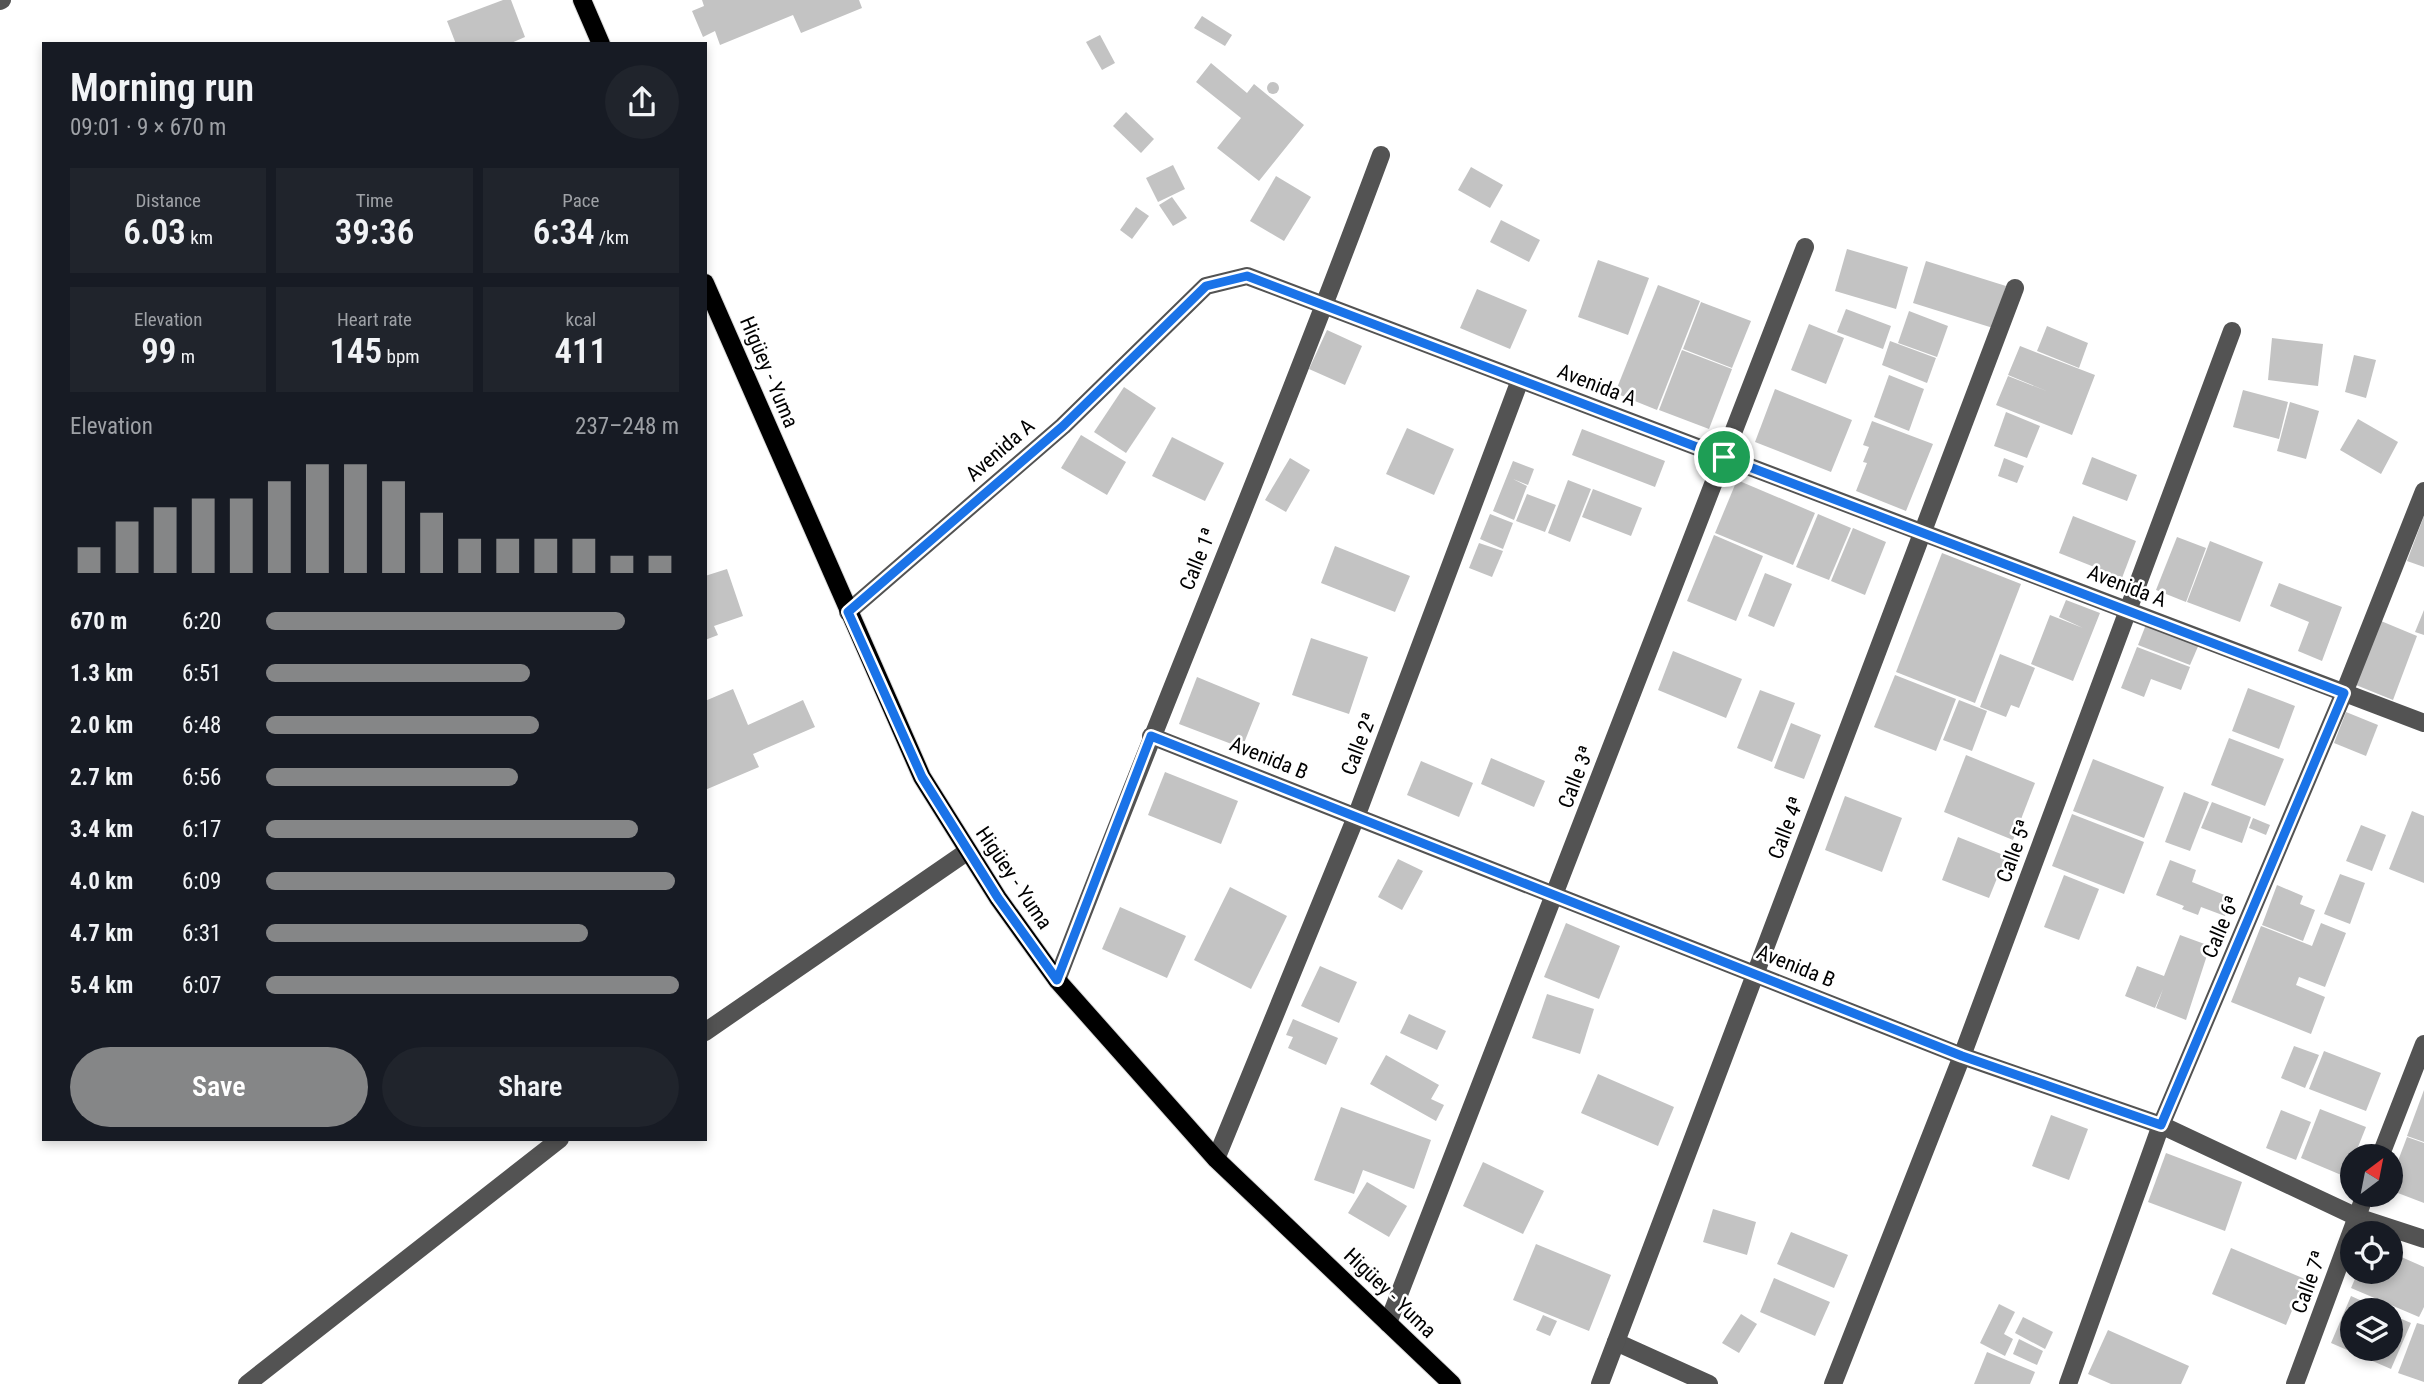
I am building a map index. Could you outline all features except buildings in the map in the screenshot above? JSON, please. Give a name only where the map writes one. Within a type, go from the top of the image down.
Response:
[{"type":"main road","points":[[582,0],[600,42]]},
{"type":"main road","name":"Higüey - Yuma","points":[[707,288],[922,777],[968,851],[1057,980],[1216,1159],[1452,1384]]},
{"type":"street","name":"Calle 1ª","points":[[1057,980],[1151,736],[1325,305],[1381,155]]},
{"type":"street","name":"Calle 3ª","points":[[1388,1323],[1805,247]]},
{"type":"street","name":"Avenida A","points":[[848,612],[1063,426],[1206,286],[1247,276],[2424,723]]},
{"type":"street","name":"Calle 4ª","points":[[1600,1384],[2015,288]]},
{"type":"street","name":"Calle 5ª","points":[[1833,1384],[1962,1056],[2232,331]]},
{"type":"street","name":"Calle 2ª","points":[[1216,1159],[1356,817],[1520,380]]},
{"type":"street","name":"Calle 6ª","points":[[2068,1384],[2161,1125],[2344,693],[2424,491]]},
{"type":"street","name":"Avenida B","points":[[1151,736],[1962,1056],[2161,1125],[2357,1217],[2424,1239]]},
{"type":"street","points":[[707,1031],[968,851]]},
{"type":"street","points":[[2385,1144],[2424,1044]]},
{"type":"street","points":[[247,1384],[557,1141]]},
{"type":"street","name":"Calle 7ª","points":[[2295,1384],[2360,1208]]},
{"type":"street","points":[[1616,1342],[1709,1384]]},
{"type":"route","points":[[1247,276],[1724,457],[2344,693],[2161,1125],[1962,1056],[1151,736],[1057,980],[998,898],[922,777],[848,612],[1063,426],[1206,286],[1247,276]]}]
